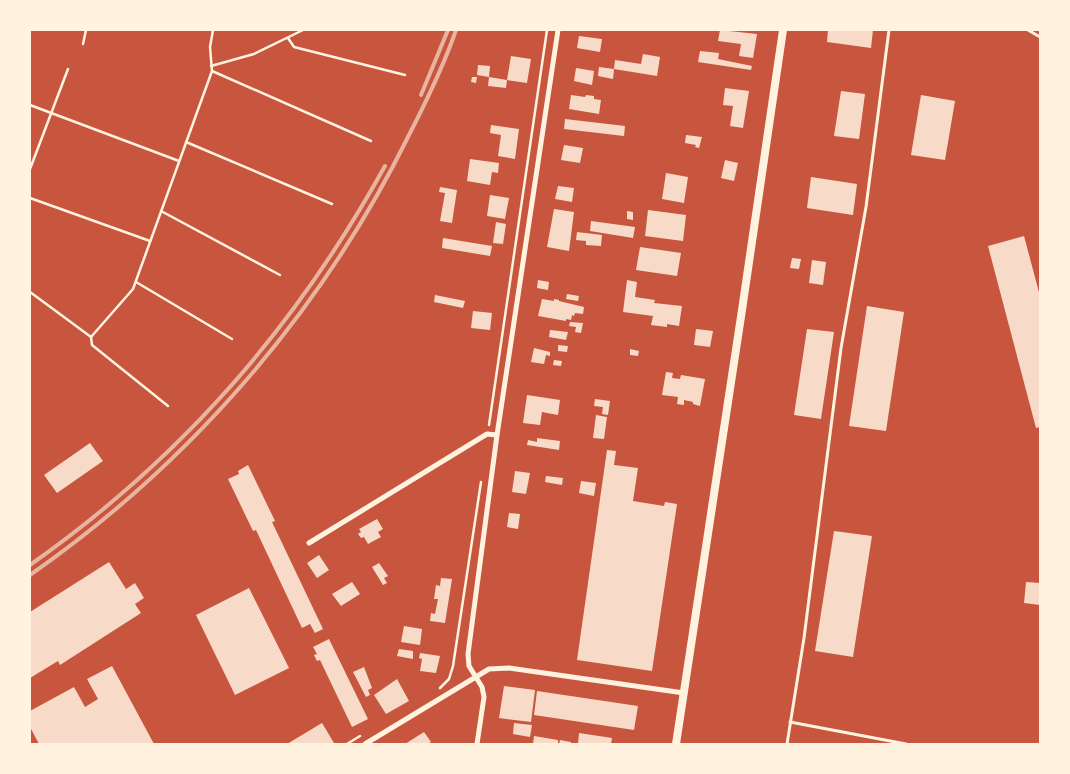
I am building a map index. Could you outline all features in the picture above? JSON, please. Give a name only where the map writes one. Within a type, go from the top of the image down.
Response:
[{"type":"street","points":[[477,744],[484,697],[482,687],[469,666],[468,654],[497,435],[558,30]]},
{"type":"street","points":[[676,744],[783,30]]},
{"type":"street","points":[[310,543],[487,434],[497,435]]},
{"type":"street","points":[[366,744],[489,669],[509,668],[684,693]]},
{"type":"lane","points":[[787,744],[804,638],[841,348],[866,207],[890,30]]},
{"type":"lane","points":[[1028,30],[1040,37]]},
{"type":"lane","points":[[790,722],[906,744]]},
{"type":"path","points":[[83,44],[86,30]]},
{"type":"path","points":[[91,337],[133,289],[136,282],[212,71],[210,47],[213,30]]},
{"type":"path","points":[[211,66],[254,54],[303,30]]},
{"type":"path","points":[[487,434],[547,30]]},
{"type":"path","points":[[288,38],[294,47],[405,75]]},
{"type":"path","points":[[30,169],[68,69]]},
{"type":"path","points":[[212,71],[371,141]]},
{"type":"path","points":[[30,105],[179,161]]},
{"type":"path","points":[[186,142],[332,204]]},
{"type":"path","points":[[30,198],[150,242]]},
{"type":"path","points":[[161,211],[280,275]]},
{"type":"path","points":[[136,282],[232,339]]},
{"type":"path","points":[[30,292],[91,337],[92,345],[168,406]]},
{"type":"path","points":[[439,688],[449,679],[453,666],[482,477]]},
{"type":"path","points":[[347,744],[367,732]]},
{"type":"building","points":[[720,30],[757,34],[753,58],[739,56],[741,44],[718,41]]},
{"type":"building","points":[[828,30],[873,30],[871,48],[827,42]]},
{"type":"building","points":[[579,36],[602,39],[600,52],[577,48]]},
{"type":"building","points":[[700,51],[719,53],[718,59],[752,66],[751,70],[698,62]]},
{"type":"building","points":[[643,54],[660,57],[657,76],[614,69],[615,60],[641,64]]},
{"type":"building","points":[[511,56],[531,59],[527,83],[507,80]]},
{"type":"building","points":[[478,65],[490,66],[489,77],[477,75]]},
{"type":"building","points":[[599,67],[614,69],[613,79],[598,76]]},
{"type":"building","points":[[576,68],[594,71],[592,85],[574,81]]},
{"type":"building","points":[[472,77],[477,77],[476,83],[471,82]]},
{"type":"building","points":[[489,77],[507,80],[506,88],[488,86]]},
{"type":"building","points":[[725,88],[749,91],[743,128],[730,126],[733,106],[723,105]]},
{"type":"building","points":[[841,91],[865,94],[859,139],[834,136]]},
{"type":"building","points":[[571,95],[594,96],[594,99],[601,100],[599,114],[569,109]]},
{"type":"building","points":[[921,95],[955,101],[945,160],[911,155]]},
{"type":"building","points":[[565,119],[625,126],[624,136],[564,129]]},
{"type":"building","points":[[491,125],[519,129],[515,159],[498,156],[501,135],[490,133]]},
{"type":"building","points":[[686,135],[702,137],[699,148],[695,147],[696,145],[685,143]]},
{"type":"building","points":[[564,145],[583,148],[580,163],[561,160]]},
{"type":"building","points":[[470,159],[499,163],[498,173],[492,172],[490,185],[467,181]]},
{"type":"building","points":[[725,160],[738,163],[734,181],[721,178]]},
{"type":"building","points":[[666,173],[688,177],[684,203],[662,199]]},
{"type":"building","points":[[811,177],[857,184],[853,215],[807,208]]},
{"type":"building","points":[[558,186],[574,188],[572,202],[555,199]]},
{"type":"building","points":[[440,187],[457,190],[452,223],[440,221],[445,193],[439,192]]},
{"type":"building","points":[[490,195],[509,198],[505,219],[487,216]]},
{"type":"building","points":[[554,209],[574,212],[569,251],[547,247]]},
{"type":"building","points":[[648,210],[686,215],[683,241],[645,236]]},
{"type":"building","points":[[627,211],[633,212],[633,220],[627,219]]},
{"type":"building","points":[[591,221],[635,227],[633,238],[590,231]]},
{"type":"building","points":[[496,222],[506,224],[503,244],[493,243]]},
{"type":"building","points":[[577,232],[602,235],[601,246],[586,245],[586,241],[576,240]]},
{"type":"building","points":[[1024,236],[1040,296],[1040,427],[1036,428],[988,246]]},
{"type":"building","points":[[443,238],[492,246],[490,256],[442,248]]},
{"type":"building","points":[[640,247],[681,253],[677,276],[636,270]]},
{"type":"building","points":[[792,258],[801,259],[799,269],[790,268]]},
{"type":"building","points":[[812,260],[826,262],[823,285],[809,283]]},
{"type":"building","points":[[538,280],[549,282],[548,290],[537,288]]},
{"type":"building","points":[[627,280],[637,282],[635,297],[655,300],[654,303],[682,306],[679,326],[667,324],[667,327],[651,325],[653,316],[623,312]]},
{"type":"building","points":[[567,294],[579,296],[578,301],[566,299]]},
{"type":"building","points":[[435,295],[465,301],[463,308],[434,302]]},
{"type":"building","points":[[542,299],[554,301],[554,299],[584,307],[583,314],[575,313],[574,316],[572,315],[571,320],[566,319],[566,321],[538,316]]},
{"type":"building","points":[[867,306],[904,312],[886,431],[849,426]]},
{"type":"building","points":[[473,311],[492,313],[490,330],[471,328]]},
{"type":"building","points":[[570,322],[583,323],[581,333],[575,332],[576,327],[569,326]]},
{"type":"building","points":[[696,329],[713,331],[710,347],[694,345]]},
{"type":"building","points":[[807,329],[834,332],[821,419],[794,415]]},
{"type":"building","points":[[550,330],[568,332],[566,340],[549,337]]},
{"type":"building","points":[[558,345],[568,346],[567,352],[558,351]]},
{"type":"building","points":[[534,348],[550,352],[550,356],[546,355],[544,364],[531,362]]},
{"type":"building","points":[[630,349],[639,351],[638,356],[630,355]]},
{"type":"building","points":[[554,360],[562,361],[561,366],[553,365]]},
{"type":"building","points":[[666,372],[673,373],[672,378],[680,379],[681,375],[705,379],[700,406],[684,400],[684,405],[677,404],[678,397],[662,395]]},
{"type":"building","points":[[527,395],[560,400],[558,415],[542,412],[540,425],[523,423]]},
{"type":"building","points":[[595,399],[610,401],[608,415],[602,414],[603,407],[594,406]]},
{"type":"building","points":[[596,415],[607,417],[604,439],[593,438]]},
{"type":"building","points":[[537,438],[560,441],[559,450],[527,445],[528,440],[537,442]]},
{"type":"building","points":[[90,443],[103,461],[57,493],[44,475]]},
{"type":"building","points":[[607,450],[616,451],[614,465],[638,468],[633,501],[664,506],[665,502],[677,504],[652,671],[577,660]]},
{"type":"building","points":[[248,465],[275,521],[272,522],[323,629],[315,633],[310,624],[302,628],[256,530],[253,531],[228,479],[239,474],[238,471]]},
{"type":"building","points":[[515,471],[530,473],[526,494],[512,492]]},
{"type":"building","points":[[546,476],[563,478],[562,485],[545,482]]},
{"type":"building","points":[[581,481],[596,483],[594,496],[579,493]]},
{"type":"building","points":[[509,513],[520,514],[518,529],[507,527]]},
{"type":"building","points":[[377,519],[383,529],[378,532],[381,537],[368,544],[364,537],[361,538],[358,534],[361,532],[359,529]]},
{"type":"building","points":[[834,531],[872,536],[853,657],[815,651]]},
{"type":"building","points":[[319,555],[329,570],[317,578],[307,563]]},
{"type":"building","points":[[109,562],[126,589],[135,583],[144,598],[135,604],[141,613],[60,665],[58,661],[30,678],[30,612]]},
{"type":"building","points":[[379,563],[388,576],[384,578],[387,583],[383,585],[372,567]]},
{"type":"building","points":[[441,578],[452,579],[445,623],[430,621],[431,613],[435,614],[438,599],[434,599],[436,585],[440,586]]},
{"type":"building","points":[[352,582],[360,594],[341,606],[332,594]]},
{"type":"building","points":[[1026,582],[1040,583],[1040,605],[1024,603]]},
{"type":"building","points":[[249,588],[289,668],[235,695],[196,615]]},
{"type":"building","points":[[404,626],[422,629],[420,645],[401,642]]},
{"type":"building","points":[[329,639],[368,719],[352,727],[320,660],[317,661],[314,655],[317,654],[313,647]]},
{"type":"building","points":[[399,649],[413,651],[413,659],[397,656]]},
{"type":"building","points":[[420,653],[440,656],[436,673],[420,671],[422,659],[419,658]]},
{"type":"building","points":[[112,666],[154,744],[39,744],[30,727],[30,711],[74,687],[85,707],[98,699],[87,679]]},
{"type":"building","points":[[364,667],[372,688],[368,690],[370,695],[366,697],[353,672]]},
{"type":"building","points":[[397,679],[409,701],[386,714],[374,695]]},
{"type":"building","points":[[504,686],[535,690],[531,722],[499,718]]},
{"type":"building","points":[[537,691],[638,706],[634,730],[534,715]]},
{"type":"building","points":[[322,723],[334,743],[287,744]]},
{"type":"building","points":[[514,723],[532,725],[530,737],[513,734]]},
{"type":"building","points":[[424,732],[431,742],[428,744],[405,744]]},
{"type":"building","points":[[579,733],[612,738],[611,744],[578,744]]},
{"type":"building","points":[[534,736],[558,740],[558,744],[533,744]]},
{"type":"building","points":[[560,740],[571,742],[571,744],[559,744]]},
{"type":"railway","points":[[421,95],[448,30]]},
{"type":"railway","points":[[30,575],[89,531],[145,483],[198,432],[248,378],[294,321],[337,261],[375,198],[429,95],[456,30]]},
{"type":"railway","points":[[30,565],[85,524],[137,480],[231,386],[313,282],[385,166]]}]
